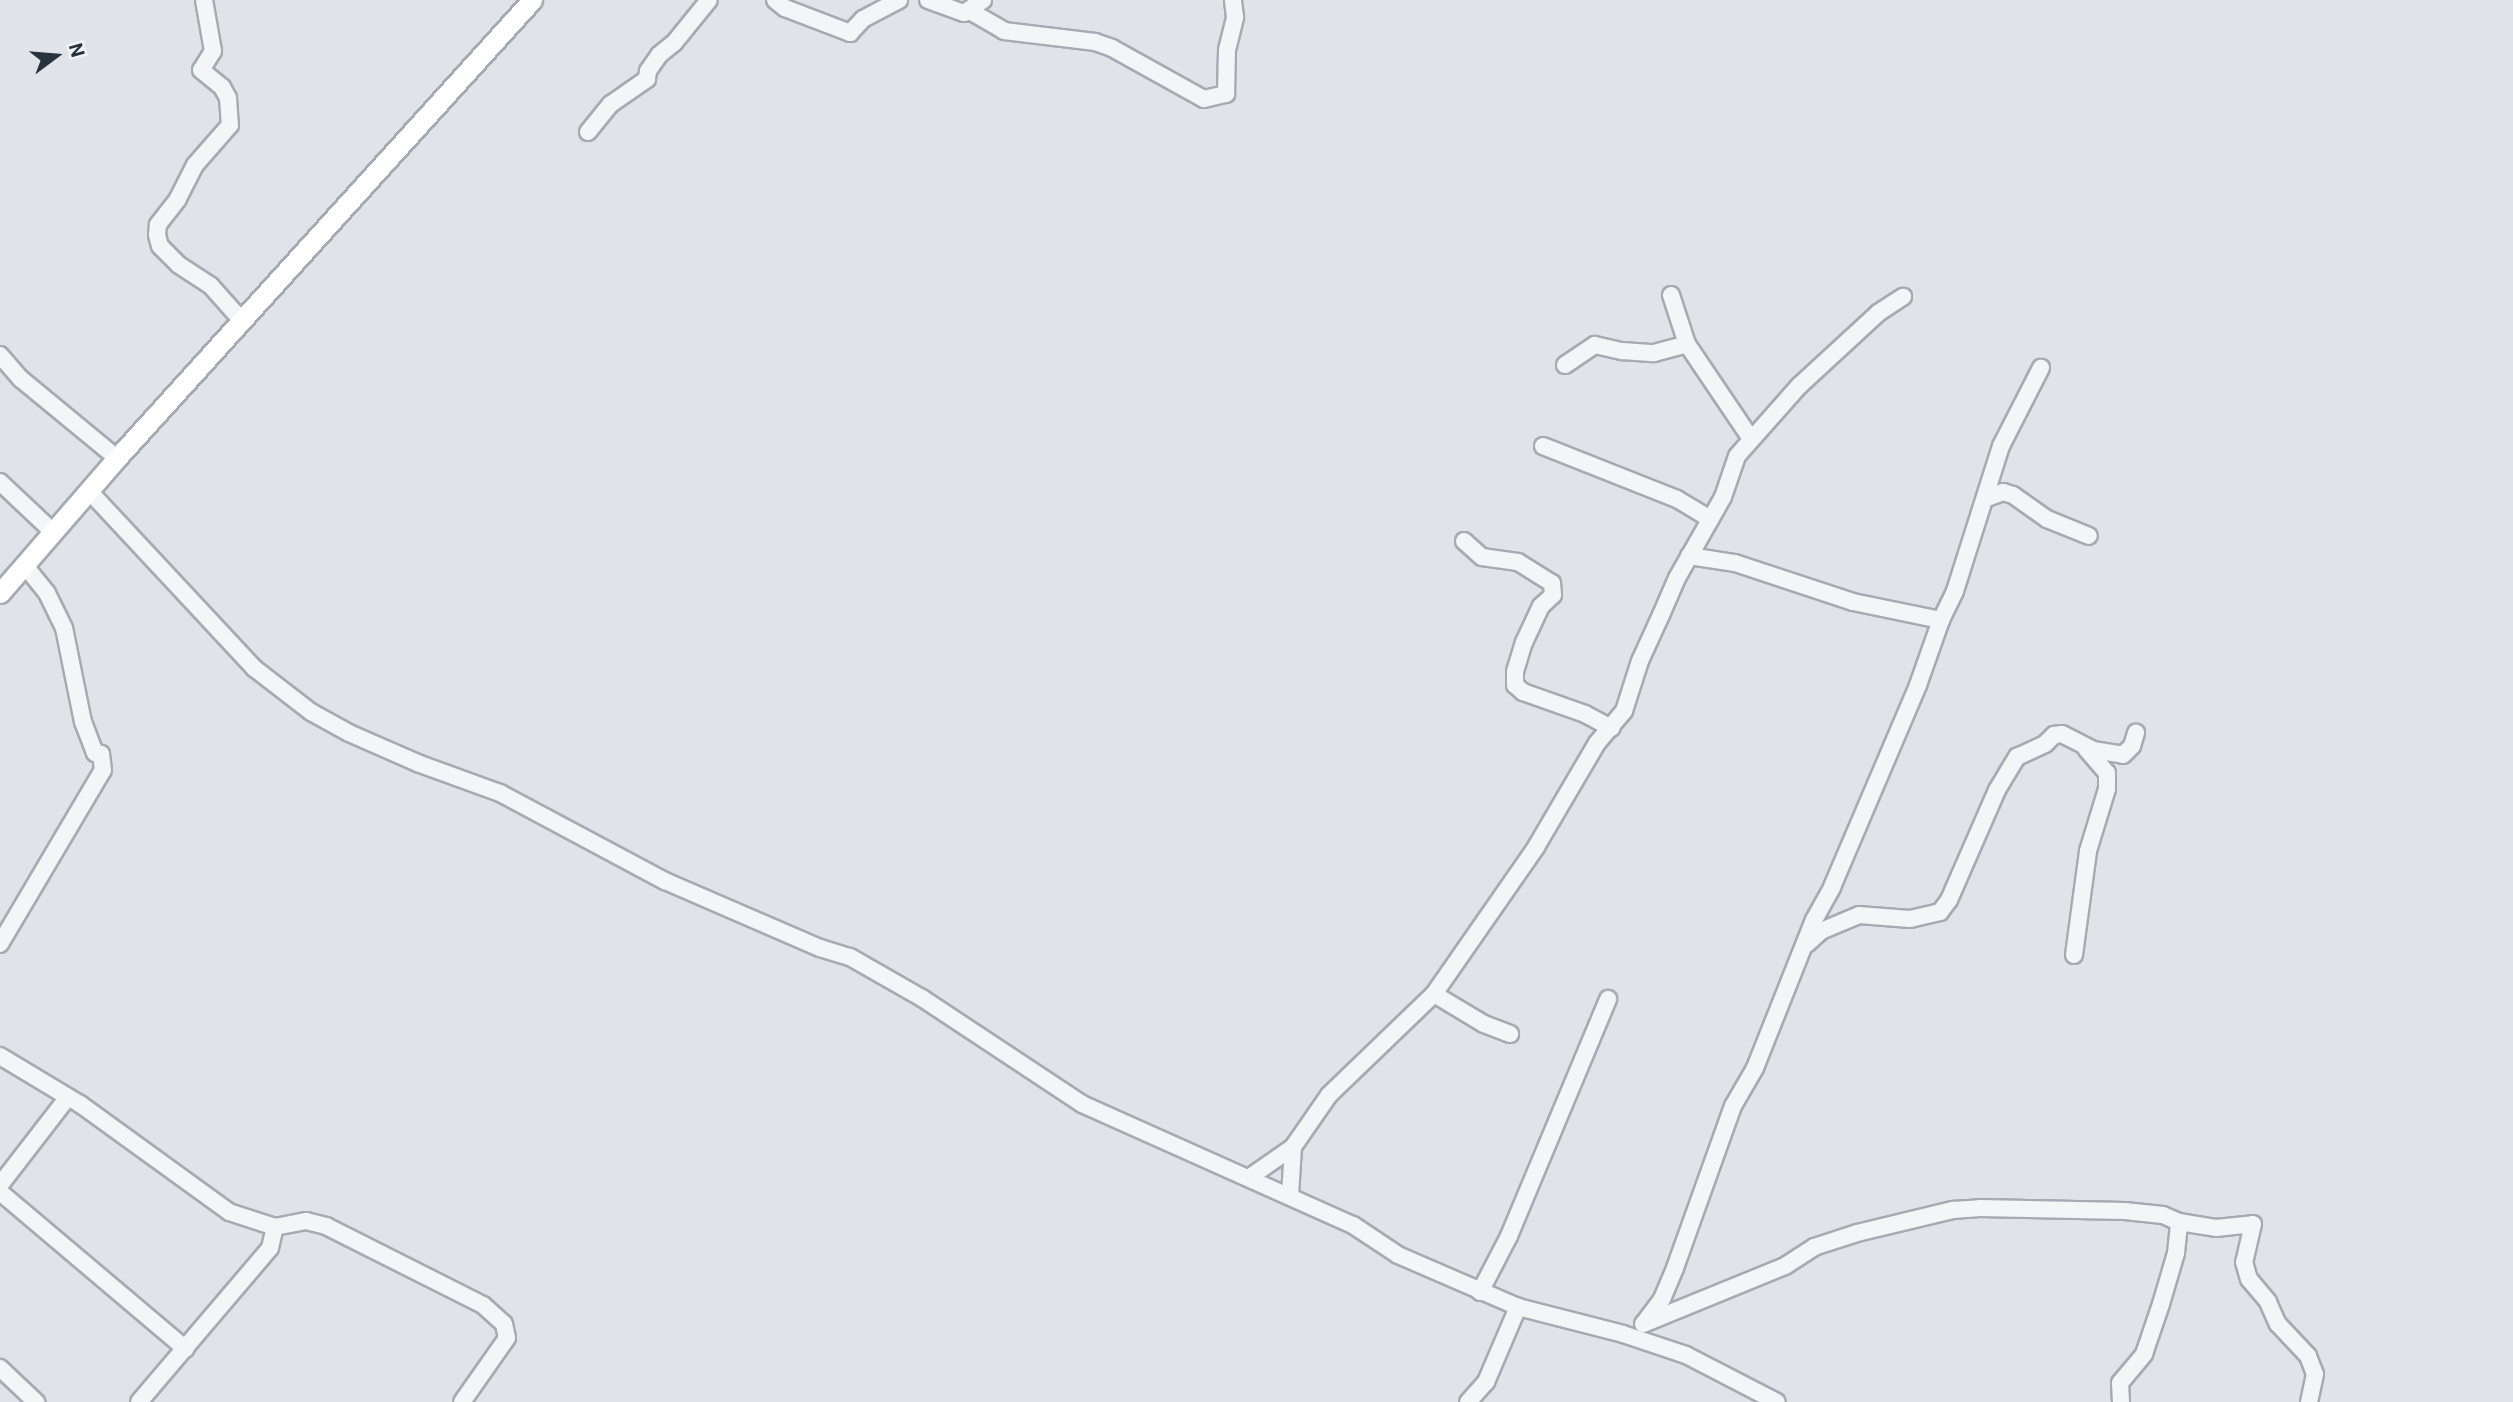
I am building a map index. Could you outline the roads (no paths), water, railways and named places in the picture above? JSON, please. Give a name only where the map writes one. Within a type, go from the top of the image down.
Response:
[{"type":"main road","points":[[0,593],[117,458],[532,0]]},
{"type":"street","points":[[204,0],[213,51],[201,70],[222,87],[228,98],[229,125],[195,165],[178,199],[158,225],[157,235],[160,246],[179,265],[211,286],[243,322]]},
{"type":"street","points":[[588,132],[611,104],[647,79],[648,71],[659,55],[674,43],[709,0]]},
{"type":"street","points":[[775,0],[785,8],[850,33],[863,19],[899,0]]},
{"type":"street","points":[[928,0],[964,13],[983,0]]},
{"type":"street","points":[[970,11],[1004,32],[1095,42],[1112,48],[1204,99],[1226,94],[1227,50],[1235,17],[1233,0]]},
{"type":"street","points":[[1671,295],[1687,344],[1752,439]]},
{"type":"street","points":[[1250,1177],[1293,1147],[1329,1095],[1434,994],[1536,847],[1597,743],[1624,711],[1640,661],[1689,556],[1723,497],[1737,456],[1799,386],[1878,313],[1903,297]]},
{"type":"street","points":[[1565,365],[1595,345],[1629,352],[1654,353],[1687,344]]},
{"type":"street","points":[[0,355],[21,379],[117,458]]},
{"type":"street","points":[[1644,1324],[1662,1299],[1733,1106],[1755,1068],[1918,685],[1941,620],[1955,592],[1987,498],[2001,446],[2041,368]]},
{"type":"street","points":[[1543,446],[1677,499],[1710,519]]},
{"type":"street","points":[[0,482],[53,532]]},
{"type":"street","points":[[90,492],[254,668],[311,712],[349,733],[420,764],[500,793],[665,881],[820,948],[850,957],[922,998],[1082,1104],[1353,1225],[1398,1255],[1518,1307],[1623,1334],[1685,1355],[1777,1402]]},
{"type":"street","points":[[1987,498],[2003,492],[2013,495],[2047,519],[2089,536]]},
{"type":"street","points":[[1464,541],[1482,557],[1518,562],[1552,583],[1553,594],[1541,606],[1524,642],[1515,672],[1515,685],[1523,692],[1585,714],[1611,728]]},
{"type":"street","points":[[1689,556],[1735,564],[1853,602],[1941,620]]},
{"type":"street","points":[[0,944],[103,770],[102,754],[95,753],[83,722],[64,628],[47,593],[25,566]]},
{"type":"street","points":[[1805,946],[1821,931],[1859,915],[1910,919],[1940,912],[1949,900],[1997,790],[2017,757],[2045,744],[2054,735],[2062,734],[2105,753],[2123,755],[2132,746],[2136,733]]},
{"type":"street","points":[[2074,955],[2088,851],[2107,789],[2106,773],[2097,759],[2079,743]]},
{"type":"street","points":[[1434,994],[1484,1024],[1510,1034]]},
{"type":"street","points":[[1480,1292],[1509,1236],[1608,999]]},
{"type":"street","points":[[0,1056],[68,1097],[229,1212],[275,1227],[306,1221],[326,1226],[483,1305],[504,1324],[507,1338],[462,1402]]},
{"type":"street","points":[[0,1185],[68,1097]]},
{"type":"street","points":[[1290,1196],[1293,1147]]},
{"type":"street","points":[[0,1192],[186,1349]]},
{"type":"street","points":[[1623,1334],[1786,1266],[1814,1247],[1857,1233],[1953,1210],[1980,1208],[2125,1211],[2163,1215],[2179,1222],[2216,1228],[2253,1224],[2244,1262],[2246,1270],[2278,1324],[2308,1356],[2315,1374],[2309,1402]]},
{"type":"street","points":[[2121,1402],[2120,1383],[2144,1354],[2161,1304],[2176,1254],[2179,1222]]},
{"type":"street","points":[[139,1402],[270,1248],[275,1227]]},
{"type":"street","points":[[1468,1402],[1486,1382],[1518,1307]]},
{"type":"street","points":[[0,1368],[36,1402]]}]
